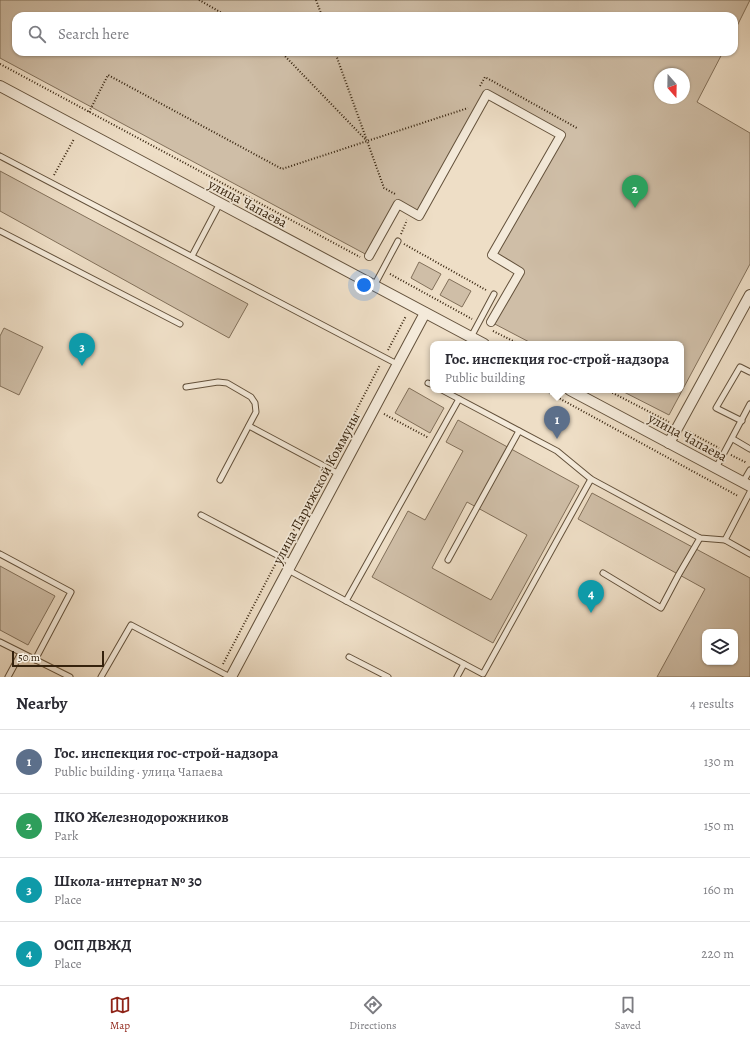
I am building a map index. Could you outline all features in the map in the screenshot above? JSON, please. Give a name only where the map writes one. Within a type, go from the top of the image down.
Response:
[{"type":"street","name":"улица Чапаева","points":[[0,86],[478,341]]},
{"type":"street","points":[[369,256],[398,204],[419,216],[487,94],[561,135],[492,255],[520,272],[491,322]]},
{"type":"street","points":[[668,443],[750,295]]},
{"type":"street","name":"улица Парижской Коммуны","points":[[231,677],[425,313]]},
{"type":"street","name":"улица Чапаева","points":[[576,393],[747,484]]},
{"type":"lane","points":[[0,156],[397,364]]},
{"type":"lane","points":[[192,256],[220,203]]},
{"type":"lane","points":[[0,231],[180,324]]},
{"type":"lane","points":[[374,286],[398,241]]},
{"type":"lane","points":[[470,337],[494,294]]},
{"type":"lane","points":[[742,421],[716,408],[740,367],[750,372]]},
{"type":"lane","points":[[186,387],[218,382],[226,383],[251,397],[255,403],[256,412],[220,480]]},
{"type":"lane","points":[[448,393],[557,451],[591,479],[700,538],[725,540],[750,554]]},
{"type":"lane","points":[[346,601],[459,399]]},
{"type":"lane","points":[[716,468],[750,404]]},
{"type":"lane","points":[[249,426],[339,474]]},
{"type":"lane","points":[[448,560],[519,431]]},
{"type":"lane","points":[[732,439],[750,449]]},
{"type":"lane","points":[[747,484],[750,470]]},
{"type":"lane","points":[[201,514],[280,556],[290,567],[346,601],[483,674],[591,479]]},
{"type":"lane","points":[[725,540],[750,492]]},
{"type":"lane","points":[[603,573],[662,608],[678,574],[700,538]]},
{"type":"lane","points":[[0,554],[71,592],[35,660]]},
{"type":"lane","points":[[101,677],[131,625],[231,677]]},
{"type":"lane","points":[[0,642],[70,677]]},
{"type":"lane","points":[[8,677],[21,653]]},
{"type":"lane","points":[[349,657],[388,677]]},
{"type":"lane","points":[[457,677],[464,664]]},
{"type":"path","points":[[199,0],[220,12]]},
{"type":"path","points":[[316,0],[320,12]]},
{"type":"path","points":[[285,56],[367,141]]},
{"type":"path","points":[[336,56],[384,188],[396,195]]},
{"type":"path","points":[[0,64],[360,257]]},
{"type":"path","points":[[89,112],[108,75],[282,169],[468,108]]},
{"type":"path","points":[[50,182],[74,139]]},
{"type":"path","points":[[398,241],[494,294]]},
{"type":"path","points":[[383,270],[513,341]]},
{"type":"path","points":[[219,671],[406,316]]},
{"type":"path","points":[[550,393],[746,500]]},
{"type":"path","points":[[384,414],[435,442]]},
{"type":"shaded area","points":[[0,0],[750,0],[738,24],[738,12],[12,12],[12,56],[721,56],[697,102],[750,133],[750,264],[684,387],[684,341],[527,341],[491,322],[519,272],[492,255],[561,135],[487,94],[419,216],[398,204],[369,256],[0,58]]},
{"type":"shaded area","points":[[0,171],[248,304],[229,338],[0,211]]},
{"type":"shaded area","points":[[419,262],[441,274],[432,290],[411,278]]},
{"type":"shaded area","points":[[449,279],[471,291],[462,307],[440,295]]},
{"type":"shaded area","points":[[4,328],[43,347],[19,395],[0,386],[0,336]]},
{"type":"shaded area","points":[[409,388],[444,408],[430,433],[395,413]]},
{"type":"shaded area","points":[[626,393],[681,393],[669,415]]},
{"type":"shaded area","points":[[458,420],[579,486],[493,643],[372,577],[408,511],[425,520],[463,451],[446,442]],"holes":[[[467,502],[527,535],[491,600],[432,568]]]},
{"type":"shaded area","points":[[592,493],[750,578],[750,677],[657,677],[705,589],[578,519]]},
{"type":"shaded area","points":[[0,566],[55,596],[28,645],[0,630]]},
{"type":"place","name":"ПКО Железнодорожников","points":[[635,208]]},
{"type":"place","name":"Школа-интернат № 30","points":[[82,366]]},
{"type":"place","name":"Гос. инспекция гос-строй-надзора","points":[[557,439]]},
{"type":"place","name":"ОСП ДВЖД","points":[[591,613]]}]
